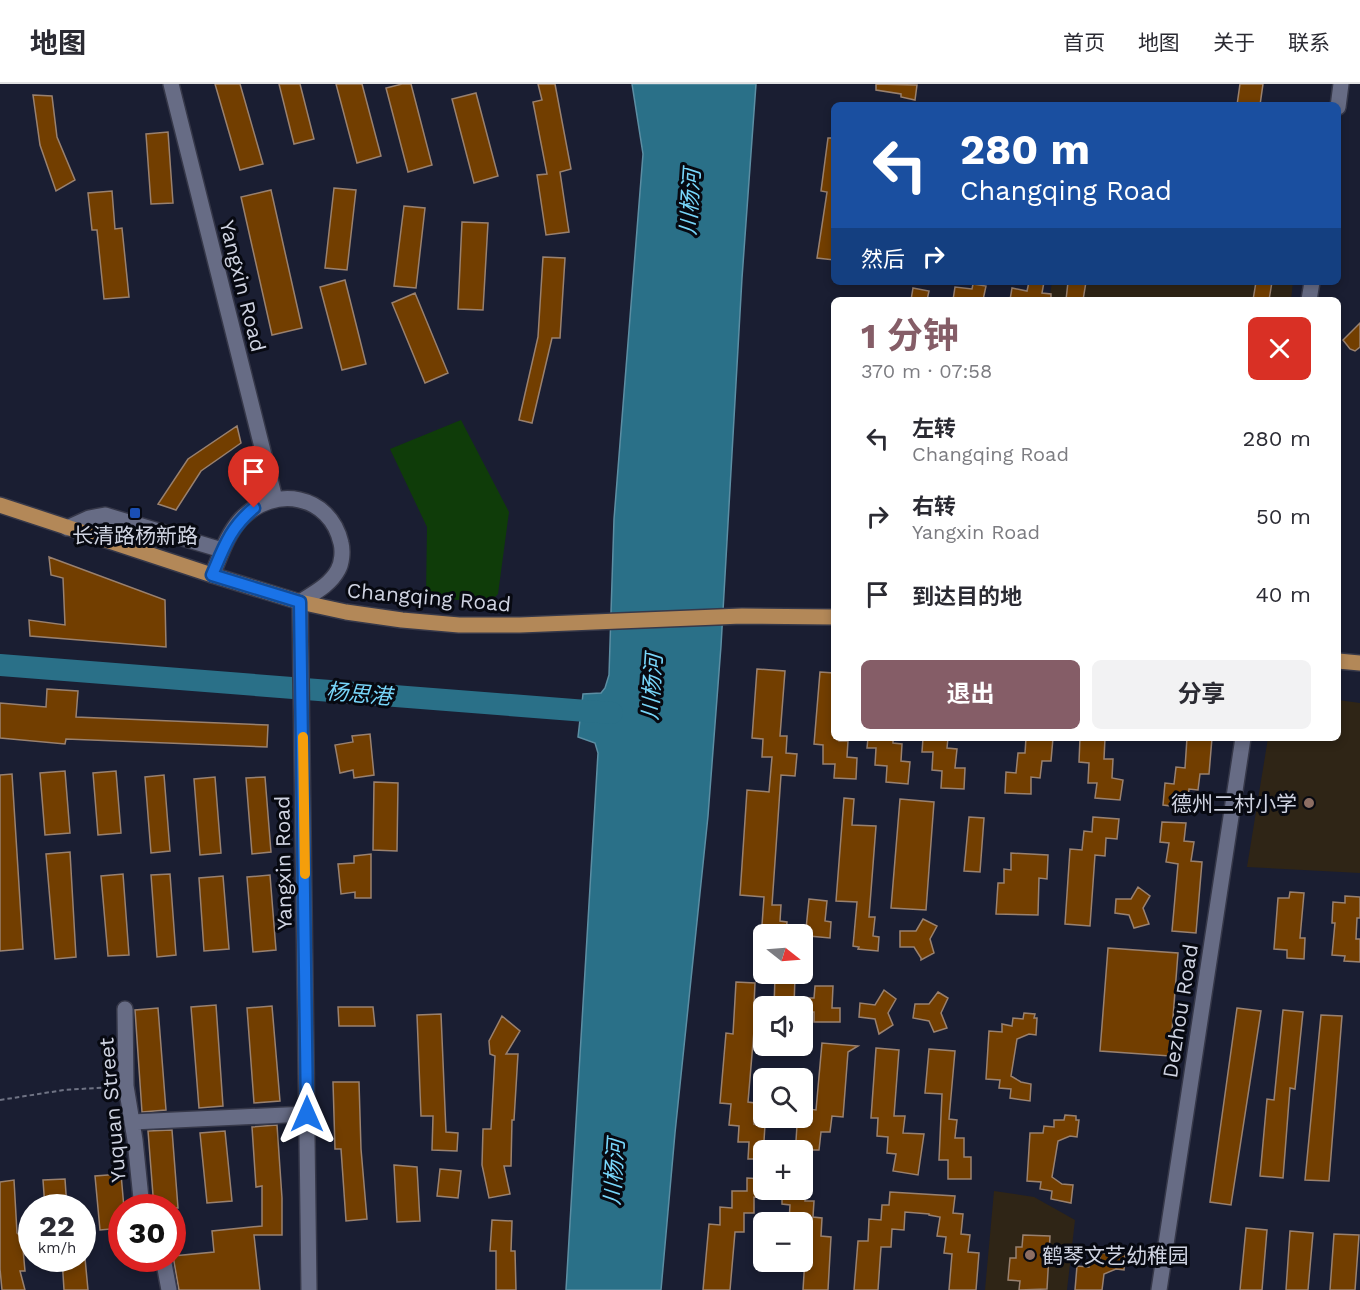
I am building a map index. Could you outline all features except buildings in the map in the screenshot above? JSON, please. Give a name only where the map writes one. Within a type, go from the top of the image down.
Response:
[{"type":"main road","name":"Changqing Road","points":[[0,505],[300,602],[346,612],[402,620],[459,625],[520,625],[742,616],[831,617]]},
{"type":"main road","points":[[1341,661],[1360,663]]},
{"type":"street","name":"Yangxin Road","points":[[171,84],[275,499]]},
{"type":"street","points":[[1339,102],[1341,84]]},
{"type":"street","points":[[212,575],[222,550],[240,520],[254,508],[275,499],[293,498],[313,505],[330,518],[339,533],[342,550],[339,568],[329,583],[300,602]]},
{"type":"street","points":[[67,528],[89,518],[105,515],[222,550]]},
{"type":"street","name":"Yangxin Road","points":[[300,602],[309,1290]]},
{"type":"street","name":"Dezhou Road","points":[[1158,1290],[1243,741]]},
{"type":"street","name":"Yuquan Street","points":[[125,1009],[126,1086],[141,1194]]},
{"type":"street","points":[[132,1122],[307,1114]]},
{"type":"street","points":[[167,1272],[170,1290]]},
{"type":"path","points":[[0,1100],[64,1090],[126,1086]]},
{"type":"shaded area","points":[[1052,285],[1293,285],[1291,297],[1050,297]]},
{"type":"shaded area","name":"德州二村小学","points":[[1341,700],[1360,703],[1360,873],[1247,867],[1268,741],[1341,741]]},
{"type":"shaded area","name":"鹤琴文艺幼稚园","points":[[994,1191],[1034,1197],[1075,1220],[1067,1290],[985,1290]]},
{"type":"green space","points":[[461,420],[509,512],[498,594],[492,600],[457,600],[426,595],[427,527],[390,449]]},
{"type":"water","name":"川杨河","points":[[632,84],[756,84],[742,278],[721,646],[708,816],[661,1290],[566,1290],[598,753],[595,743],[578,737],[583,694],[601,693],[609,675],[614,519],[643,154]]},
{"type":"waterway","name":"杨思港","points":[[0,665],[612,713]]},
{"type":"slow traffic","points":[[303,737],[305,874]]},
{"type":"place","name":"长清路杨新路","points":[[135,513]]},
{"type":"place","name":"德州二村小学","points":[[1309,803]]},
{"type":"place","name":"鹤琴文艺幼稚园","points":[[1030,1255]]},
{"type":"route","points":[[254,508],[240,520],[226,541],[212,575],[300,602],[307,1114]]}]
